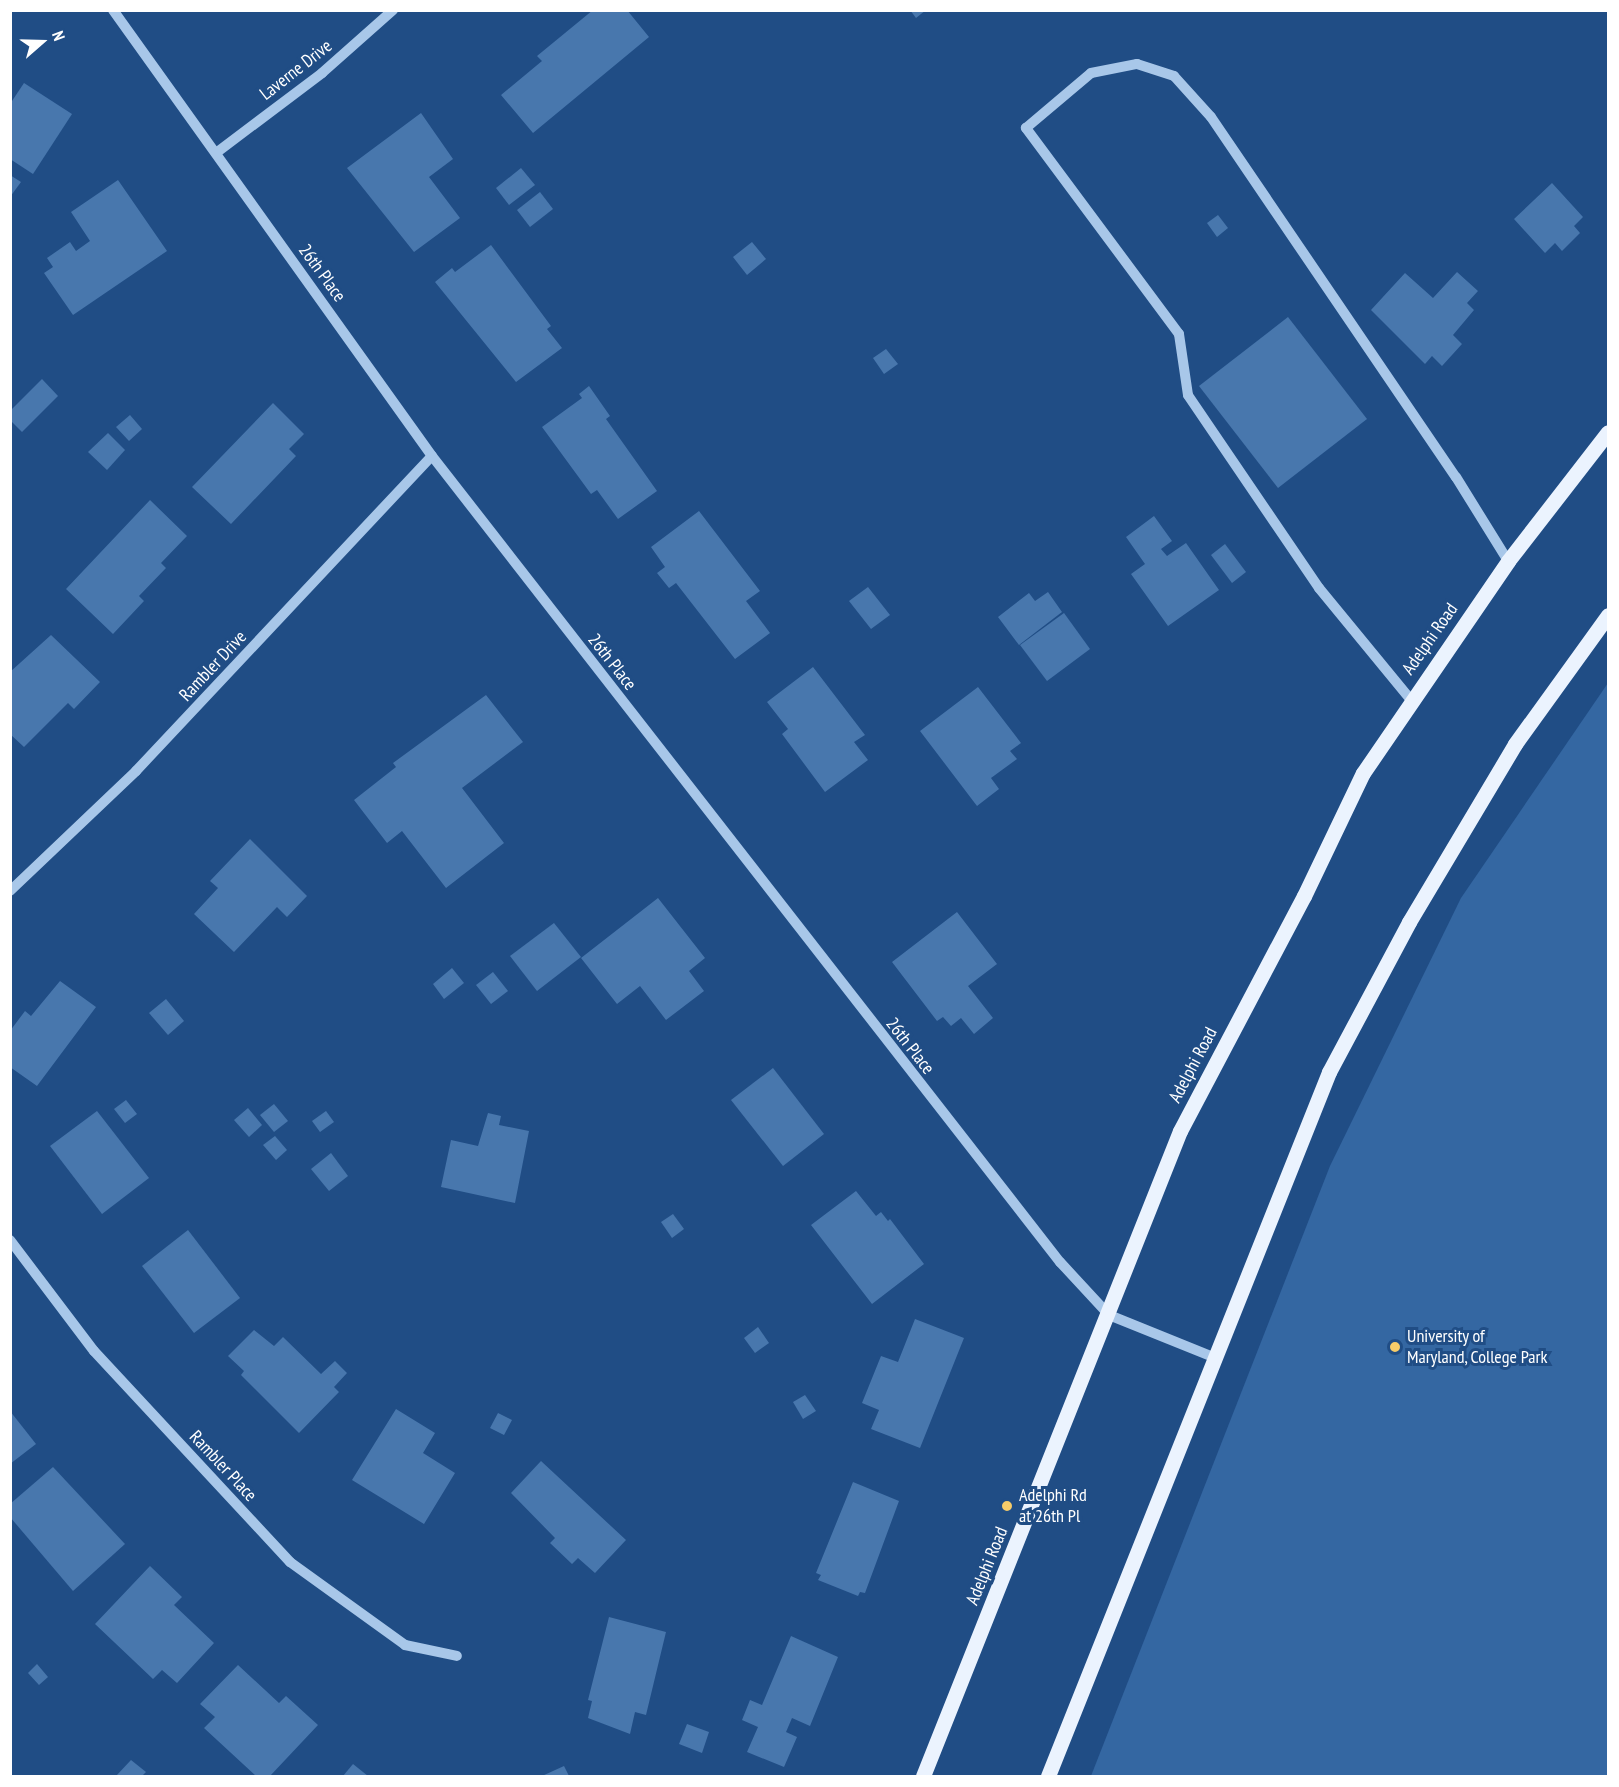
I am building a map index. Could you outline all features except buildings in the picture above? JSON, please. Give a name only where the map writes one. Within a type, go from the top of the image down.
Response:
[{"type":"main road","name":"Adelphi Road","points":[[923,1776],[1109,1315],[1180,1131],[1304,896],[1363,773],[1508,561],[1608,432]]},
{"type":"main road","points":[[1048,1776],[1213,1357],[1339,1052],[1409,922],[1515,744],[1608,615]]},
{"type":"street","name":"26th Place","points":[[113,10],[432,456],[882,1038],[1060,1262],[1109,1315]]},
{"type":"street","name":"Laverne Drive","points":[[216,153],[322,73],[393,10]]},
{"type":"street","points":[[1411,700],[1319,588],[1188,395],[1179,334],[1026,128],[1091,73],[1137,64],[1174,76],[1211,117],[1456,477],[1508,561]]},
{"type":"street","name":"Rambler Drive","points":[[10,891],[148,759],[432,456]]},
{"type":"street","name":"Rambler Place","points":[[10,1240],[94,1351],[290,1562],[405,1645],[457,1656]]},
{"type":"street","points":[[1109,1315],[1213,1357]]},
{"type":"shaded area","name":"University of Maryland, College Park","points":[[1608,683],[1608,1776],[1091,1776],[1330,1166],[1461,898]]},
{"type":"place","name":"University of Maryland, College Park","points":[[1395,1347]]},
{"type":"place","name":"Adelphi Rd at 26th Pl","points":[[1007,1506]]}]
